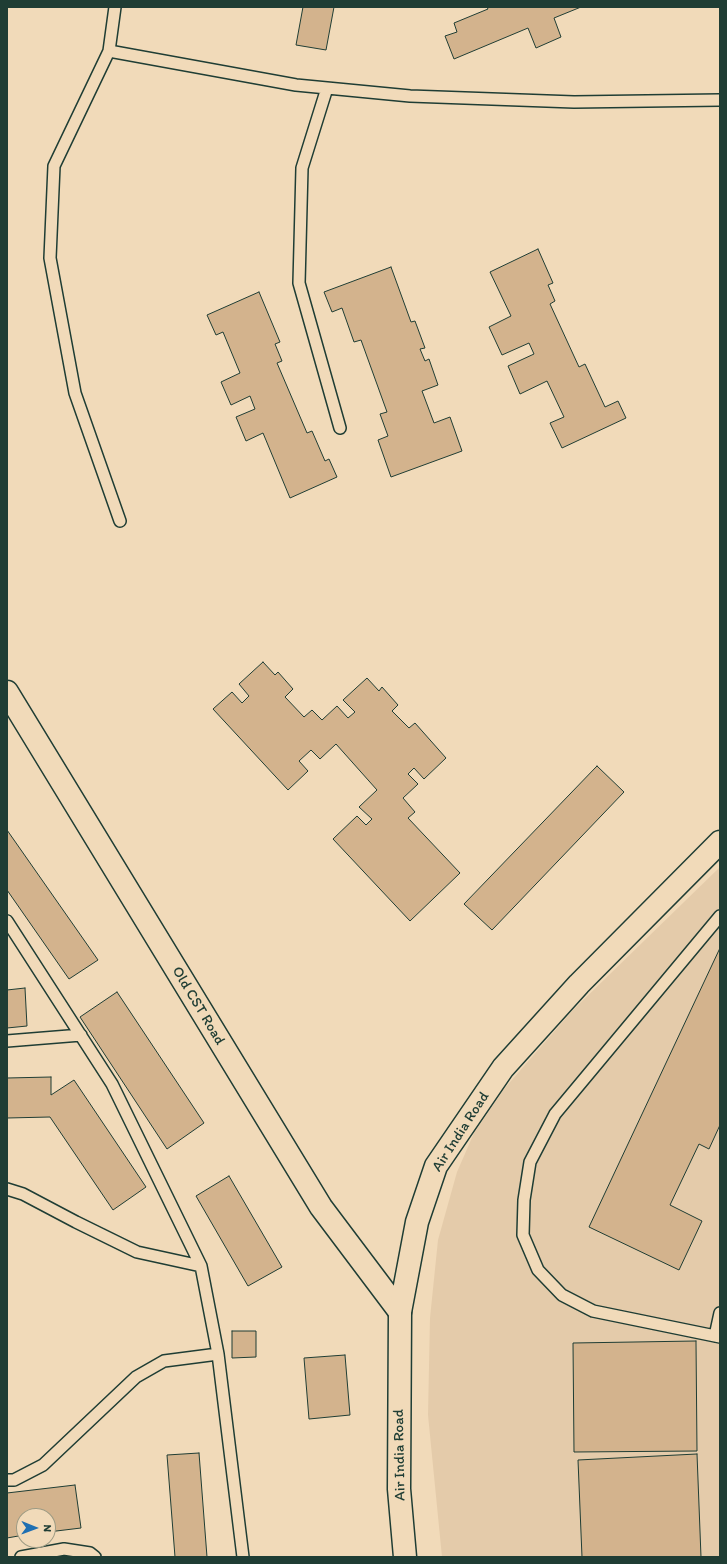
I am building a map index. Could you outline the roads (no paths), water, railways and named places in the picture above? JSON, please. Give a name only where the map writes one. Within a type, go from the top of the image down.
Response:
[{"type":"street","name":"Old CST Road","points":[[7,692],[321,1207],[400,1312]]},
{"type":"street","name":"Air India Road","points":[[405,1557],[399,1489],[400,1312],[417,1222],[436,1166],[503,1068],[579,984],[720,842]]},
{"type":"lane","points":[[115,7],[109,51],[54,166],[50,258],[75,393],[120,521]]},
{"type":"lane","points":[[109,51],[296,84],[410,96],[574,102],[720,100]]},
{"type":"lane","points":[[328,88],[302,168],[299,283],[340,428]]},
{"type":"lane","points":[[720,916],[555,1114],[530,1162],[524,1200],[523,1236],[538,1270],[562,1295],[593,1312],[717,1336],[720,1313]]},
{"type":"lane","points":[[7,921],[112,1084],[201,1266],[218,1354],[243,1557]]},
{"type":"lane","points":[[7,1041],[81,1035]]},
{"type":"lane","points":[[7,1189],[23,1194],[137,1252],[201,1266]]},
{"type":"lane","points":[[7,1480],[14,1480],[43,1465],[136,1378],[164,1361],[218,1354]]},
{"type":"lane","points":[[21,1557],[64,1550],[90,1553],[95,1557]]}]
